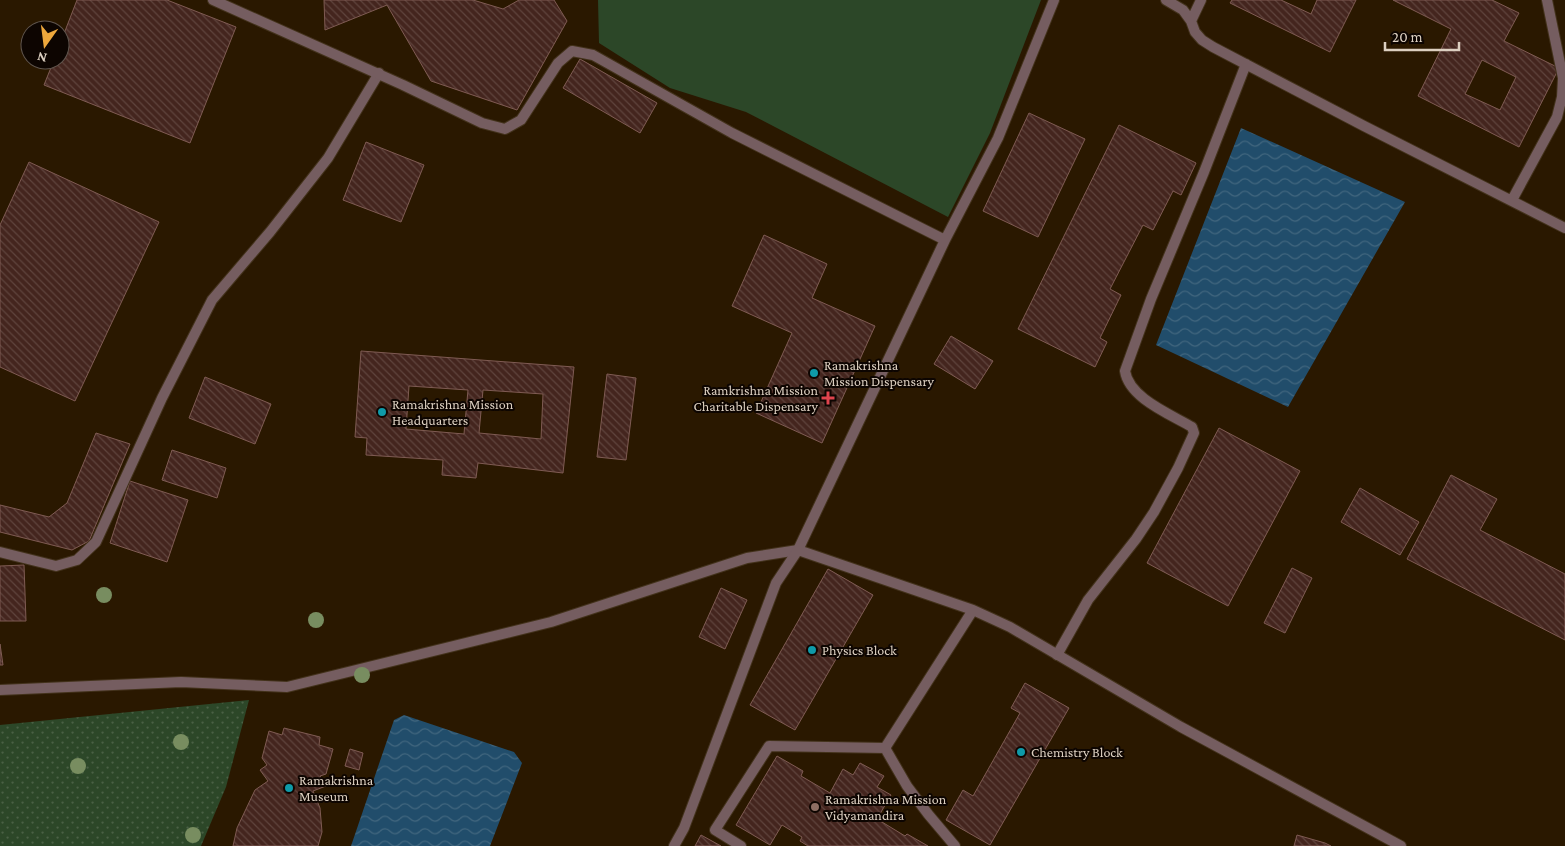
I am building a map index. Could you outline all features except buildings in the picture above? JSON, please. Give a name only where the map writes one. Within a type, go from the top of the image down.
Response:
[{"type":"street","points":[[213,0],[378,73],[482,124],[505,129],[521,120],[558,63],[572,51],[593,55],[732,133],[945,240]]},
{"type":"street","points":[[674,846],[687,819],[776,583],[798,550],[945,240],[998,138],[1054,0]]},
{"type":"street","points":[[1166,0],[1183,10],[1191,21],[1195,32],[1202,40],[1364,126],[1565,228]]},
{"type":"street","points":[[1191,21],[1201,0]]},
{"type":"street","points":[[1512,200],[1556,117],[1562,97],[1563,78],[1547,0]]},
{"type":"street","points":[[1057,655],[1088,600],[1136,539],[1154,512],[1178,468],[1194,433],[1192,427],[1143,398],[1130,387],[1125,371],[1151,299],[1204,172],[1246,64]]},
{"type":"street","points":[[0,552],[56,566],[78,560],[96,542],[162,398],[212,300],[270,232],[328,158],[378,73]]},
{"type":"street","points":[[0,690],[181,682],[287,687],[551,622],[747,558],[798,550],[973,610],[1010,628],[1181,727],[1401,846]]},
{"type":"street","points":[[886,748],[973,610]]},
{"type":"street","points":[[741,846],[715,830],[769,746],[886,748]]},
{"type":"street","points":[[886,748],[907,786],[955,846]]},
{"type":"green space","points":[[598,0],[1041,0],[990,133],[948,217],[746,112],[670,88],[599,43]]},
{"type":"green space","points":[[249,700],[226,787],[201,846],[0,846],[0,725]]},
{"type":"water","points":[[1241,128],[1405,202],[1288,407],[1156,345]]},
{"type":"water","points":[[404,715],[514,752],[522,763],[490,846],[351,846],[394,720]]},
{"type":"place","name":"Ramakrishna Mission Dispensary","points":[[814,373]]},
{"type":"place","name":"Ramkrishna Mission Charitable Dispensary","points":[[828,398]]},
{"type":"place","name":"Ramakrishna Mission Headquarters","points":[[382,412]]},
{"type":"place","name":"Physics Block","points":[[812,650]]},
{"type":"place","name":"Chemistry Block","points":[[1021,752]]},
{"type":"place","name":"Ramakrishna Museum","points":[[289,788]]},
{"type":"place","name":"Ramakrishna Mission Vidyamandira","points":[[815,807]]}]
